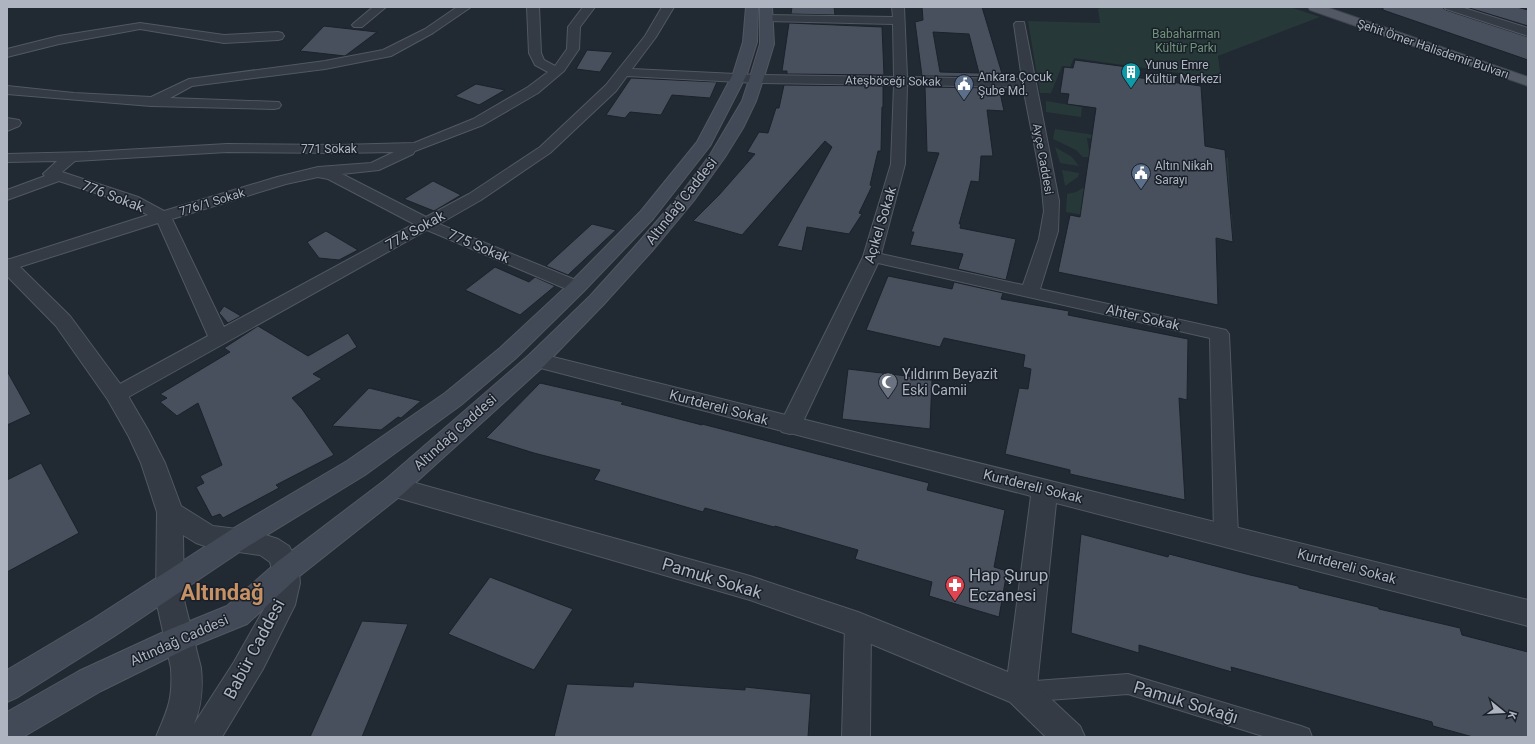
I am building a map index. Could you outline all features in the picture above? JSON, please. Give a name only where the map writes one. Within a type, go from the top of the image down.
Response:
[{"type":"main road","name":"Şehit Ömer Halisdemir Bulvarı","points":[[1314,7],[1528,82]]},
{"type":"main road","name":"Şehit Ömer Halisdemir Bulvarı","points":[[1343,7],[1528,71]]},
{"type":"main road","name":"Altındağ Caddesi","points":[[7,687],[171,584],[238,539],[356,468],[453,399],[508,353],[577,287],[647,215],[690,161],[747,79],[767,44],[762,11]]},
{"type":"main road","name":"Altındağ Caddesi","points":[[7,729],[90,681],[178,639],[237,615],[287,570],[394,487],[538,360],[646,247],[689,195],[717,157],[735,128],[749,101],[747,79]]},
{"type":"street","points":[[358,25],[380,7]]},
{"type":"street","points":[[151,102],[189,83],[325,65],[387,53],[429,31],[465,7]]},
{"type":"street","points":[[533,7],[535,53],[539,62],[556,71]]},
{"type":"street","name":"771 Sokak","points":[[7,158],[227,148],[339,149],[416,147],[478,122],[533,90],[556,71],[573,49],[574,27],[589,7]]},
{"type":"street","name":"774 Sokak","points":[[116,395],[475,197],[545,150],[611,88],[650,37],[668,7]]},
{"type":"street","points":[[1450,7],[1528,32]]},
{"type":"street","points":[[762,11],[897,14]]},
{"type":"street","name":"Açıkel Sokak","points":[[790,426],[872,256],[898,164],[901,81],[897,14]]},
{"type":"street","name":"Ayçe Caddesi","points":[[1020,24],[1028,84],[1047,173],[1051,210],[1051,221],[1048,237],[1030,292]]},
{"type":"street","points":[[7,53],[59,40],[140,26],[224,39],[278,36]]},
{"type":"street","name":"Ateşböceği Sokak","points":[[623,72],[747,79],[1028,84]]},
{"type":"street","points":[[7,90],[57,96],[151,102],[274,105]]},
{"type":"street","points":[[7,122],[14,123],[7,127]]},
{"type":"street","name":"776/1 Sokak","points":[[7,266],[91,238],[282,180],[318,172],[374,167],[416,147]]},
{"type":"street","points":[[59,176],[51,174],[72,156]]},
{"type":"street","name":"775 Sokak","points":[[318,172],[332,175],[426,224],[577,287]]},
{"type":"street","points":[[7,196],[59,176]]},
{"type":"street","name":"776 Sokak","points":[[59,176],[132,200],[163,217]]},
{"type":"street","points":[[163,217],[219,338]]},
{"type":"street","name":"Ahter Sokak","points":[[872,256],[1219,334],[1226,534]]},
{"type":"street","points":[[7,266],[63,321],[116,395],[140,436],[153,463],[170,512],[170,600],[186,668],[187,696],[180,720],[172,737]]},
{"type":"street","name":"Kurtdereli Sokak","points":[[538,360],[790,426],[1226,534],[1528,614]]},
{"type":"street","name":"Pamuk Sokak","points":[[394,487],[750,588],[858,625],[1021,692]]},
{"type":"street","points":[[1045,489],[1021,692],[1069,737]]},
{"type":"street","points":[[170,512],[199,531],[210,536],[251,541],[277,551],[283,559],[287,570]]},
{"type":"street","name":"Babür Caddesi","points":[[204,737],[240,682],[278,610],[286,588],[287,570]]},
{"type":"street","points":[[856,737],[858,625]]},
{"type":"street","name":"Pamuk Sokağı","points":[[1021,692],[1128,684],[1301,737]]},
{"type":"green space","name":"Babaharman Kültür Parkı","points":[[1103,7],[1290,7],[1320,17],[1218,56],[1221,79],[1074,58],[1070,67],[1062,66],[1051,93],[1040,93],[1028,21],[1100,23],[1098,9]]},
{"type":"green space","points":[[1046,101],[1082,107],[1081,117],[1046,112]]},
{"type":"green space","points":[[1055,129],[1134,141],[1228,158],[1230,196],[1210,192],[1211,210],[1232,214],[1233,242],[1066,212],[1067,194],[1076,192],[1088,185],[1166,150],[1087,138],[1090,157],[1083,157],[1076,150],[1053,139]]},
{"type":"green space","points":[[1055,147],[1072,157],[1079,166],[1060,163]]},
{"type":"green space","points":[[1062,170],[1079,173],[1078,177],[1065,186]]},
{"type":"building","points":[[792,7],[834,7],[835,15],[791,14]]},
{"type":"building","points":[[922,7],[982,7],[1003,77],[922,76],[915,22],[923,20]],"holes":[[[933,32],[969,34],[979,73],[940,72]]]},
{"type":"building","points":[[1383,7],[1442,7],[1446,10],[1528,37],[1528,60],[1383,10]]},
{"type":"building","points":[[1466,7],[1517,7],[1528,10],[1528,26]]},
{"type":"building","points":[[789,23],[882,27],[884,75],[787,74],[787,71],[782,71]]},
{"type":"building","points":[[324,26],[377,32],[345,56],[300,51]]},
{"type":"building","points":[[587,50],[613,52],[600,72],[576,69]]},
{"type":"building","points":[[1075,60],[1135,68],[1134,77],[1201,86],[1205,146],[1225,150],[1233,242],[1216,238],[1218,305],[1058,272],[1070,215],[1080,217],[1096,108],[1067,104],[1069,94],[1060,93],[1064,67],[1073,68]]},
{"type":"building","points":[[631,78],[717,82],[710,98],[672,95],[661,115],[630,112],[625,118],[606,115]]},
{"type":"building","points":[[476,84],[505,90],[479,105],[455,96]]},
{"type":"building","points":[[784,85],[883,86],[881,151],[878,151],[870,185],[872,186],[859,213],[862,214],[849,234],[807,227],[802,251],[777,246],[832,147],[825,141],[742,235],[693,221],[719,195],[755,154],[747,152],[759,132],[768,133],[776,108],[779,108]]},
{"type":"building","points":[[925,87],[999,88],[1004,111],[987,110],[993,156],[981,156],[979,182],[971,181],[959,224],[961,224],[960,228],[1016,239],[1006,280],[958,269],[963,254],[910,245],[914,232],[911,232],[939,153],[927,152]]},
{"type":"building","points":[[433,181],[461,195],[434,211],[404,199]]},
{"type":"building","points":[[592,224],[616,230],[568,275],[546,266]]},
{"type":"building","points":[[326,231],[358,250],[339,260],[319,258],[307,242]]},
{"type":"building","points":[[495,267],[529,282],[535,277],[555,286],[520,315],[465,290]]},
{"type":"building","points":[[888,276],[952,289],[954,282],[1003,293],[1001,299],[1069,311],[1068,315],[1188,339],[1187,400],[1179,398],[1185,500],[1070,474],[1070,470],[1005,454],[1019,388],[1028,389],[1031,369],[1023,367],[1025,355],[944,338],[940,347],[866,330]]},
{"type":"building","points":[[224,306],[241,316],[228,323],[219,313]]},
{"type":"building","points":[[258,326],[308,356],[348,333],[357,347],[313,374],[322,379],[292,398],[302,409],[334,455],[276,485],[279,488],[223,518],[220,514],[212,517],[196,487],[204,483],[200,476],[222,465],[198,403],[177,416],[160,402],[167,398],[160,394],[230,352],[224,348]]},
{"type":"building","name":"Yıldırım Beyazit Eski Camii","points":[[848,369],[932,379],[930,429],[842,419]]},
{"type":"building","points":[[7,371],[31,414],[7,425]]},
{"type":"building","points":[[540,383],[623,402],[621,404],[929,483],[927,490],[1005,510],[994,567],[1007,571],[999,617],[929,596],[932,582],[855,559],[858,550],[705,508],[703,512],[594,480],[600,470],[534,453],[486,438]]},
{"type":"building","points":[[369,388],[421,401],[401,418],[398,417],[381,430],[332,426]]},
{"type":"building","points":[[41,463],[79,533],[7,572],[7,480]]},
{"type":"building","points":[[1081,534],[1168,557],[1169,554],[1298,586],[1299,588],[1378,607],[1379,609],[1460,628],[1462,635],[1528,652],[1528,737],[1473,737],[1433,726],[1432,722],[1231,667],[1232,672],[1139,645],[1139,653],[1071,633]]},
{"type":"building","points":[[490,577],[573,609],[534,670],[448,634]]},
{"type":"building","points":[[362,621],[408,624],[362,737],[310,737]]},
{"type":"building","points":[[634,682],[745,690],[745,687],[811,694],[808,737],[554,737],[567,684],[633,687]]},
{"type":"place","name":"Yunus Emre Kültür Merkezi","points":[[1131,89]]},
{"type":"place","name":"Ankara Çocuk Şube Md.","points":[[964,101]]},
{"type":"place","name":"Altın Nikah Sarayı","points":[[1141,190]]},
{"type":"place","name":"Yıldırım Beyazit Eski Camii","points":[[888,399]]},
{"type":"place","name":"Hap Şurup Eczanesi","points":[[955,602]]},
{"type":"district","name":"Altındağ","points":[[222,592]]}]
